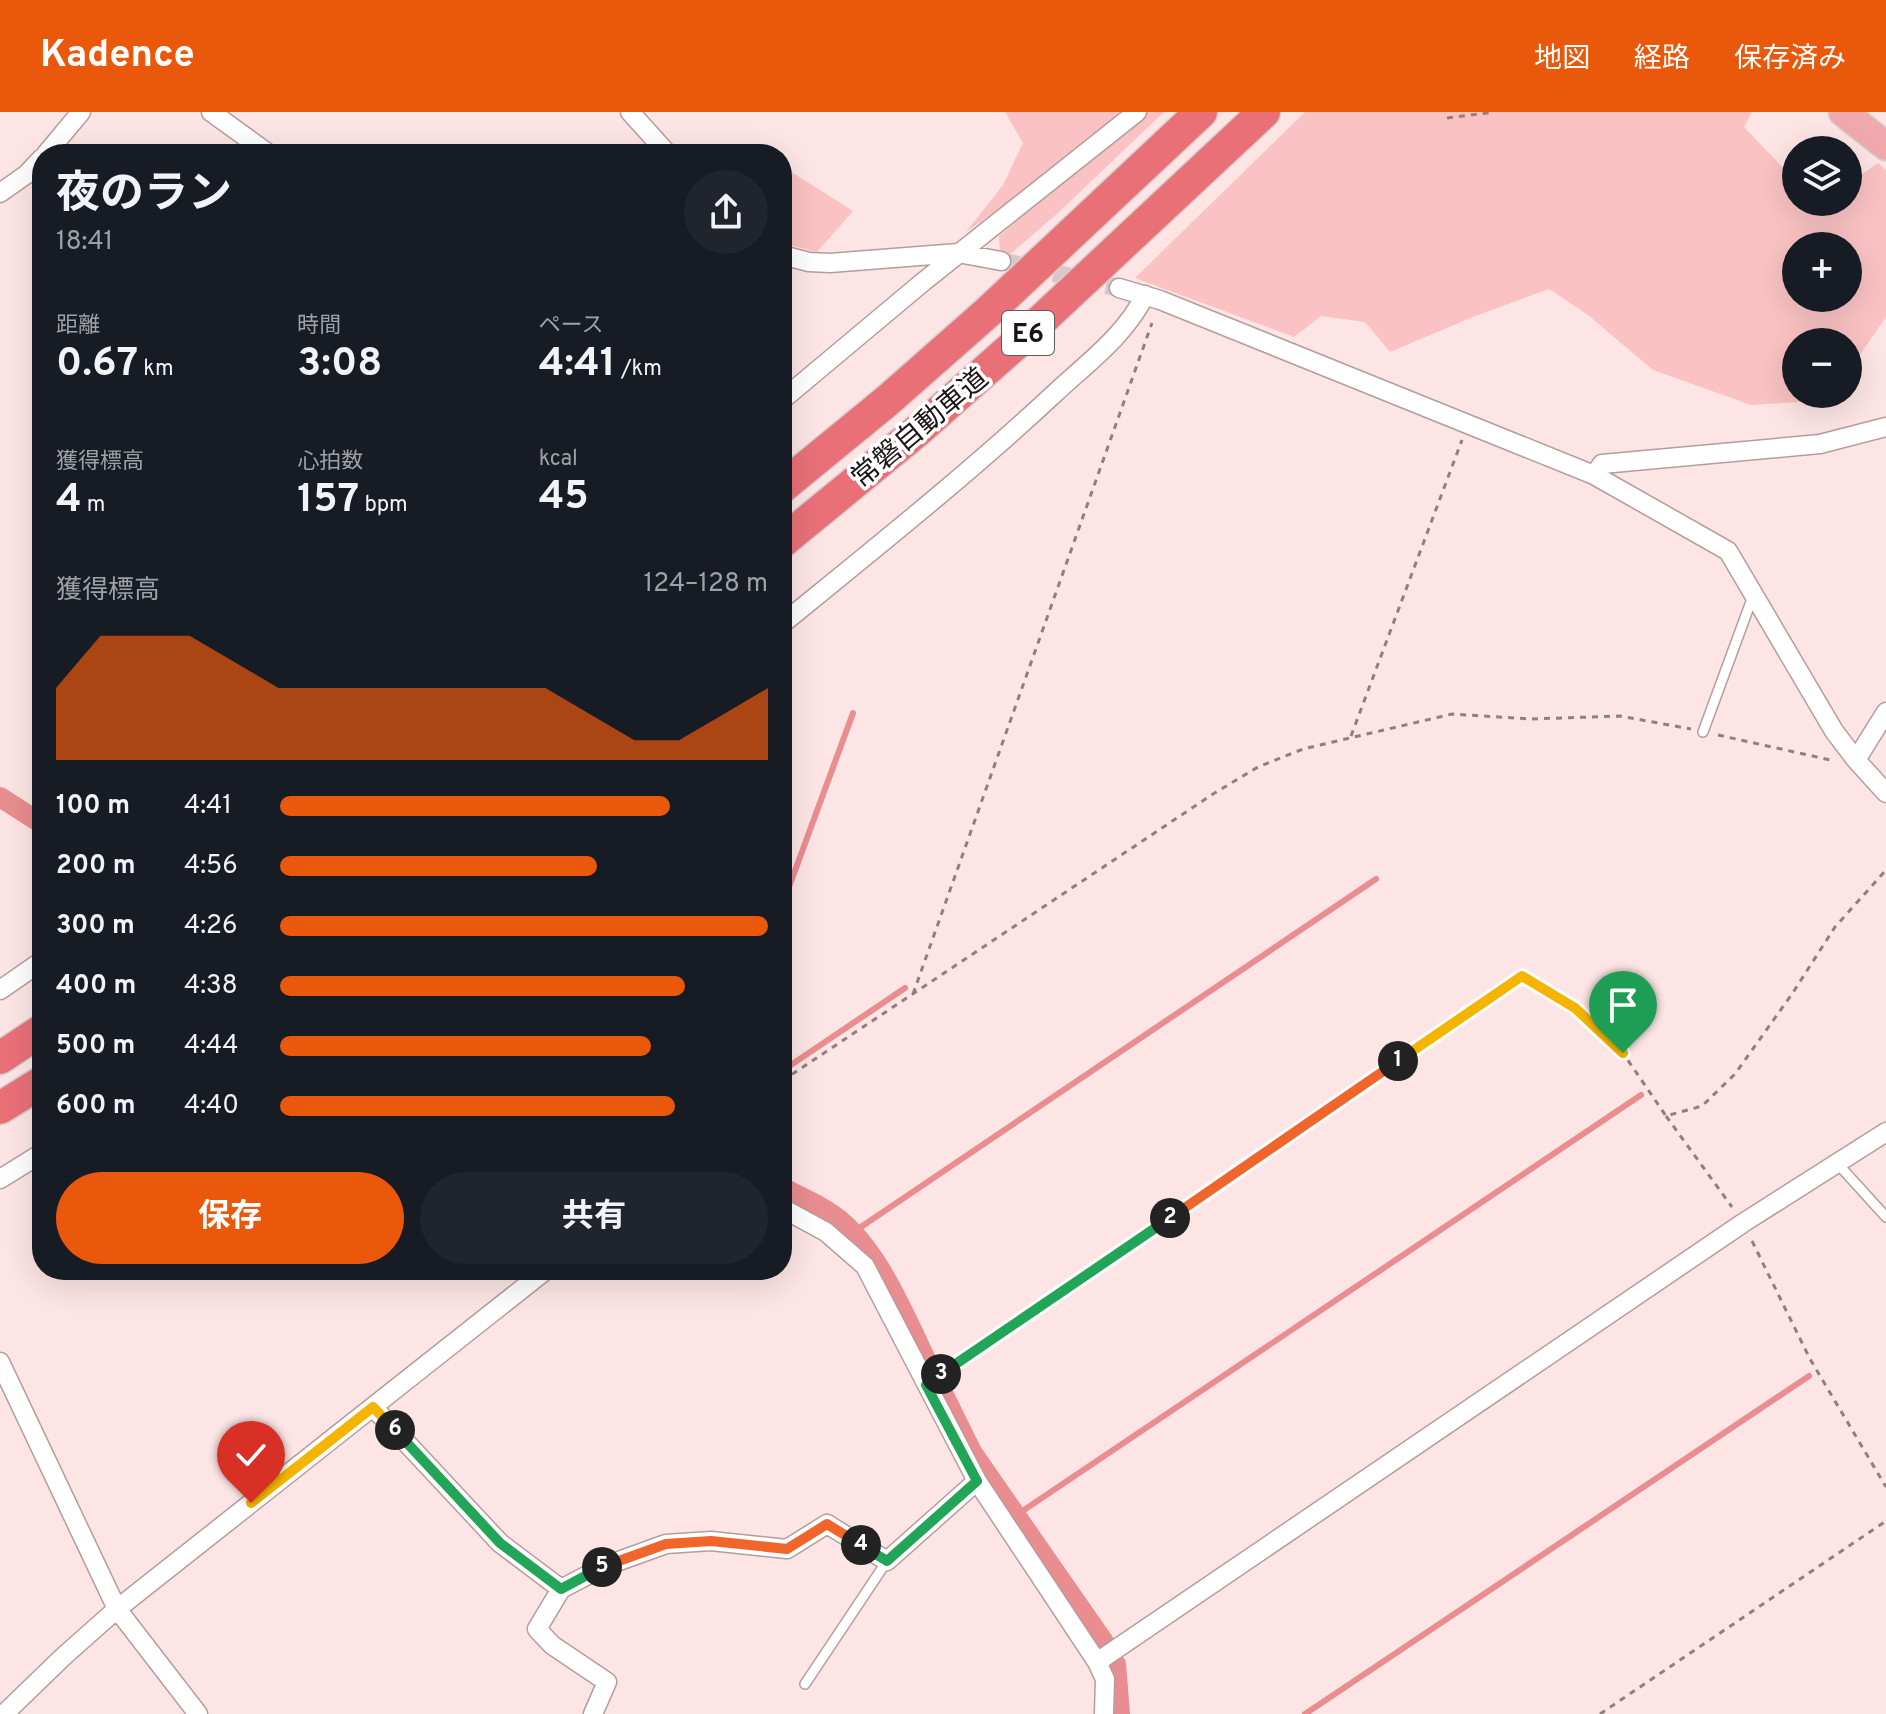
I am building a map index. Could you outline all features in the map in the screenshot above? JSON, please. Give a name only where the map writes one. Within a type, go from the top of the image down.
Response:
[{"type":"highway","name":"常磐自動車道","points":[[792,479],[988,312],[1201,112]]},
{"type":"highway","name":"常磐自動車道","points":[[792,534],[916,432],[1018,342],[1264,112]]},
{"type":"highway","points":[[0,1058],[32,1037]]},
{"type":"highway","points":[[0,1108],[32,1088]]},
{"type":"main road","points":[[1843,112],[1886,146]]},
{"type":"street","points":[[54,144],[81,112]]},
{"type":"street","points":[[211,112],[255,144]]},
{"type":"street","points":[[630,112],[659,144]]},
{"type":"street","points":[[792,392],[958,253],[1137,112]]},
{"type":"street","points":[[0,193],[32,169]]},
{"type":"street","points":[[792,259],[830,263],[958,253],[1001,261]]},
{"type":"street","points":[[1119,288],[1152,297],[1594,475],[1728,551],[1834,731],[1886,793]]},
{"type":"street","points":[[792,616],[982,460],[1116,336],[1152,297]]},
{"type":"street","points":[[1594,475],[1602,464],[1820,444],[1886,427]]},
{"type":"street","points":[[1856,760],[1886,712]]},
{"type":"street","points":[[0,990],[32,968]]},
{"type":"street","points":[[1097,1662],[1743,1223],[1886,1132]]},
{"type":"street","points":[[0,1179],[32,1159]]},
{"type":"street","points":[[792,1213],[826,1232],[865,1266],[977,1481],[1097,1662],[1105,1679],[1104,1714]]},
{"type":"street","points":[[4,1714],[117,1609],[533,1280]]},
{"type":"street","points":[[0,1362],[117,1609],[198,1714]]},
{"type":"street","points":[[373,1407],[500,1543],[561,1589]]},
{"type":"street","points":[[593,1714],[607,1682],[552,1645],[537,1629],[561,1589],[605,1566],[666,1544],[711,1541],[787,1549],[827,1524],[887,1561],[977,1481]]},
{"type":"lane","points":[[1703,732],[1754,592]]},
{"type":"lane","points":[[1837,1162],[1886,1217]]},
{"type":"lane","points":[[805,1684],[887,1561]]},
{"type":"path","points":[[1447,118],[1494,112]]},
{"type":"path","points":[[913,994],[1152,297]]},
{"type":"path","points":[[1351,736],[1468,423]]},
{"type":"path","points":[[792,1074],[1258,767],[1303,749],[1452,714],[1531,719],[1620,716],[1837,762],[1856,760]]},
{"type":"path","points":[[1666,1116],[1702,1106],[1735,1074],[1835,927],[1886,870]]},
{"type":"path","points":[[926,1385],[1522,976],[1575,1008],[1623,1053],[1743,1223],[1810,1359],[1886,1487]]},
{"type":"path","points":[[1600,1714],[1886,1521]]},
{"type":"shaded area","points":[[1005,112],[1120,112],[1049,174],[966,232],[1003,185],[1023,143]]},
{"type":"shaded area","points":[[1147,112],[1164,112],[1007,257],[1000,253],[999,236]]},
{"type":"shaded area","points":[[1305,112],[1752,112],[1744,127],[1782,166],[1782,216],[1862,216],[1862,174],[1878,163],[1886,170],[1886,317],[1862,352],[1862,328],[1782,328],[1782,403],[1751,405],[1653,370],[1588,315],[1549,289],[1390,352],[1365,322],[1321,316],[1294,337],[1135,278]]},
{"type":"shaded area","points":[[792,172],[853,211],[817,252],[792,246]]},
{"type":"waterway","points":[[792,879],[853,713]]},
{"type":"waterway","points":[[0,797],[32,818]]},
{"type":"waterway","points":[[852,1233],[1376,879]]},
{"type":"waterway","points":[[792,1064],[905,988]]},
{"type":"waterway","points":[[1015,1516],[1641,1095]]},
{"type":"waterway","points":[[792,1192],[832,1214],[864,1245],[890,1285],[931,1370]]},
{"type":"waterway","points":[[1305,1714],[1809,1376]]},
{"type":"waterway","points":[[938,1383],[972,1452],[1104,1642]]},
{"type":"waterway","points":[[1116,1664],[1120,1714]]},
{"type":"tunnel","points":[[1001,261],[1119,288]]},
{"type":"route","points":[[251,1503],[373,1407],[500,1543],[561,1589],[605,1566],[666,1544],[711,1541],[787,1549],[827,1524],[887,1561],[977,1481],[926,1385],[1522,976],[1575,1008],[1623,1053]]}]
